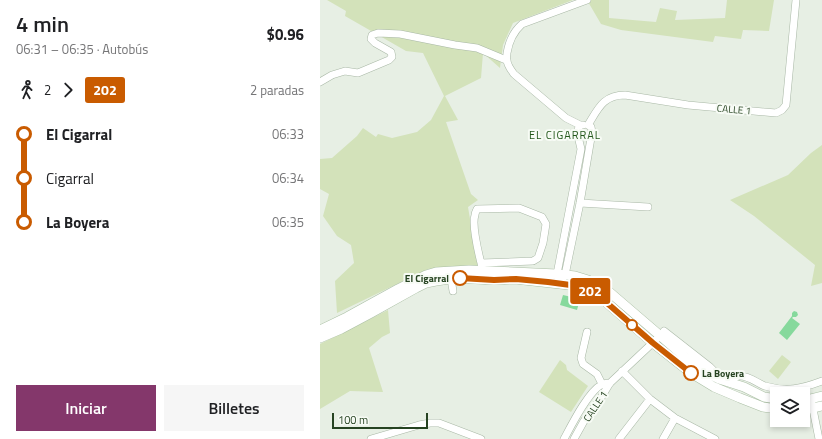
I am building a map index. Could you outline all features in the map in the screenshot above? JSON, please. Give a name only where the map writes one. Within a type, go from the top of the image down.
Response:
[{"type":"main road","points":[[320,330],[398,289],[426,275],[436,272],[482,267],[576,276],[588,280],[607,290],[659,337],[682,366],[714,387],[763,407],[770,408]]},
{"type":"main road","points":[[320,338],[341,329],[426,283],[457,278],[494,280],[516,279],[578,286],[599,296],[659,337],[707,373],[744,387],[764,397],[770,398]]},
{"type":"main road","points":[[812,403],[822,396]]},
{"type":"street","points":[[560,284],[585,149],[592,132],[591,127],[566,118],[514,74],[506,60],[509,42],[512,35],[522,24],[587,0]]},
{"type":"street","name":"CALLE 1","points":[[584,125],[605,100],[617,95],[688,105],[776,113],[782,110],[786,105],[796,0]]},
{"type":"street","points":[[320,82],[345,72],[358,73],[389,60],[392,56],[391,52],[375,43],[371,38],[372,35],[378,32],[400,34],[478,48],[506,60]]},
{"type":"street","points":[[561,274],[580,203],[585,149],[577,132],[584,125]]},
{"type":"street","points":[[580,203],[648,207]]},
{"type":"street","points":[[519,208],[542,217],[546,224],[543,243],[538,258],[533,261],[482,267],[478,254],[474,226],[474,216],[477,209],[519,208]]},
{"type":"street","points":[[451,279],[453,291]]},
{"type":"street","points":[[587,332],[581,358],[583,364],[597,374],[602,384]]},
{"type":"street","name":"CALLE 1","points":[[574,439],[584,421],[610,383],[659,337]]},
{"type":"street","points":[[622,371],[650,399],[675,418],[713,438]]},
{"type":"street","points":[[725,381],[738,376],[743,376],[763,385],[779,389],[790,389],[807,387],[822,381]]},
{"type":"street","points":[[564,439],[584,404],[593,392],[602,384],[610,383]]},
{"type":"street","points":[[619,439],[650,399]]},
{"type":"street","points":[[812,403],[819,439]]},
{"type":"street","points":[[663,439],[675,418]]},
{"type":"street","points":[[371,439],[419,425],[439,423],[481,439]]},
{"type":"shaded area","points":[[327,0],[573,0],[513,23],[503,45],[500,68],[483,53],[481,78],[445,96],[458,120],[446,122],[471,194],[478,200],[468,207],[478,267],[443,267],[428,269],[337,313],[335,281],[354,263],[351,245],[337,236],[323,216],[329,194],[320,189],[320,159],[332,158],[357,136],[363,128],[376,137],[378,134],[392,138],[417,132],[431,120],[444,96],[423,53],[406,51],[345,16],[346,11]]},
{"type":"shaded area","points":[[587,0],[609,0],[609,18],[656,22],[660,8],[677,11],[675,20],[725,18],[727,0],[774,0],[769,31],[743,30],[741,39],[715,36],[713,42],[621,30],[601,24]]},
{"type":"shaded area","points":[[822,145],[822,283],[811,286],[815,265],[754,216],[730,200],[788,175],[811,153]]},
{"type":"shaded area","points":[[563,295],[580,299],[577,310],[560,305]]},
{"type":"shaded area","points":[[388,310],[390,333],[382,337],[369,348],[383,392],[350,391],[320,409],[320,344]]},
{"type":"shaded area","points":[[794,311],[797,312],[798,315],[792,318],[800,324],[787,340],[779,333]]},
{"type":"shaded area","points":[[782,355],[791,362],[778,379],[769,371]]},
{"type":"shaded area","points":[[560,360],[566,365],[567,370],[588,386],[571,412],[539,392]]},
{"type":"bus line","name":"202","points":[[460,278],[494,280],[516,279],[578,286],[588,290],[599,296],[653,343],[691,373]]},
{"type":"place","name":"El Cigarral","points":[[460,278]]},
{"type":"place","name":"La Boyera","points":[[691,373]]},
{"type":"district","name":"EL CIGARRAL","points":[[565,135]]}]
